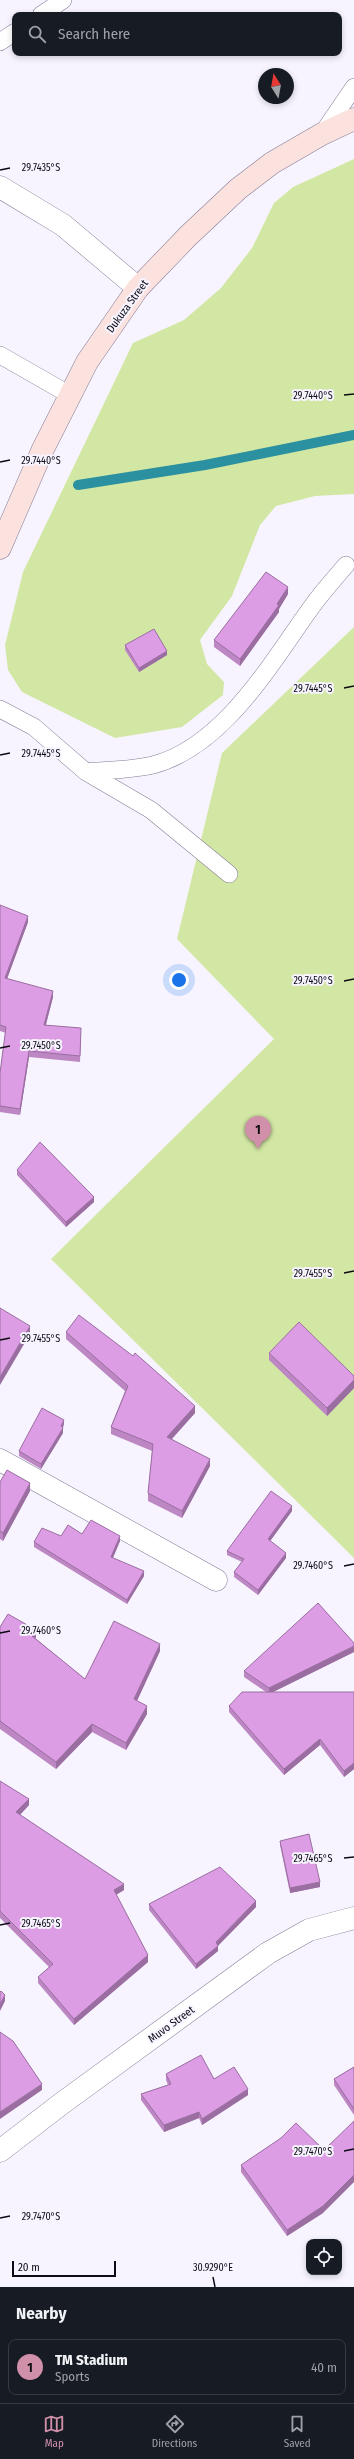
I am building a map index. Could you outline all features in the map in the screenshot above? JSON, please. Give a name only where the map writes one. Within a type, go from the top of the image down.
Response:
[{"type":"main road","name":"Dukuza Street","points":[[0,548],[42,451],[87,362],[138,288],[188,236],[238,189],[272,163],[322,134],[354,119]]},
{"type":"street","points":[[0,187],[63,225],[138,288]]},
{"type":"street","points":[[0,1460],[216,1580]]},
{"type":"street","name":"Muvo Street","points":[[0,2151],[61,2104],[268,1954],[309,1930],[354,1918]]},
{"type":"lane","points":[[45,12],[62,0]]},
{"type":"lane","points":[[0,42],[12,34]]},
{"type":"lane","points":[[322,134],[354,87]]},
{"type":"lane","points":[[0,355],[70,395]]},
{"type":"lane","points":[[86,772],[153,765],[180,755],[209,735],[272,665],[314,604],[346,565]]},
{"type":"lane","points":[[0,709],[34,727],[86,772],[151,810],[229,874]]},
{"type":"green space","points":[[354,159],[354,494],[315,496],[276,506],[260,525],[232,596],[200,640],[207,664],[224,682],[223,695],[182,727],[115,738],[22,692],[8,670],[5,645],[23,572],[133,343],[184,320],[221,288],[252,248],[274,203],[293,187]]},
{"type":"green space","points":[[354,627],[354,1558],[51,1259],[274,1039],[177,939],[222,753]]},
{"type":"building","points":[[266,572],[288,587],[277,604],[279,605],[240,659],[214,640]]},
{"type":"building","points":[[154,629],[167,651],[139,668],[125,645]]},
{"type":"building","points":[[0,905],[28,916],[5,978],[53,991],[44,1025],[81,1028],[80,1056],[29,1051],[20,1109],[0,1106],[0,1073],[6,1027],[0,1025]]},
{"type":"building","points":[[40,1142],[94,1197],[66,1222],[17,1170]]},
{"type":"building","points":[[0,1308],[30,1326],[0,1377]]},
{"type":"building","points":[[79,1315],[133,1356],[135,1353],[195,1406],[167,1437],[210,1459],[182,1511],[148,1493],[153,1444],[111,1427],[128,1386],[66,1332]]},
{"type":"building","points":[[299,1322],[354,1376],[354,1380],[327,1408],[269,1353]]},
{"type":"building","points":[[42,1408],[64,1420],[61,1426],[63,1428],[41,1464],[19,1451]]},
{"type":"building","points":[[7,1470],[30,1483],[3,1533],[0,1531],[0,1482]]},
{"type":"building","points":[[271,1491],[292,1506],[268,1539],[286,1553],[258,1590],[234,1572],[244,1559],[227,1551]]},
{"type":"building","points":[[91,1520],[120,1536],[111,1557],[144,1571],[127,1600],[34,1542],[42,1528],[61,1536],[68,1525],[82,1534]]},
{"type":"building","points":[[318,1603],[354,1643],[354,1646],[269,1688],[244,1671]]},
{"type":"building","points":[[8,1614],[36,1630],[32,1636],[85,1679],[114,1621],[160,1644],[134,1699],[147,1706],[126,1743],[92,1724],[56,1762],[0,1721],[0,1627]]},
{"type":"building","points":[[242,1692],[354,1692],[354,1763],[344,1771],[320,1739],[284,1769],[229,1706]]},
{"type":"building","points":[[0,1781],[29,1799],[16,1812],[124,1884],[114,1890],[148,1955],[74,2019],[38,1977],[53,1964],[0,1911]]},
{"type":"building","points":[[309,1834],[320,1882],[290,1888],[280,1841]]},
{"type":"building","points":[[220,1867],[256,1901],[216,1942],[218,1946],[196,1964],[149,1904]]},
{"type":"building","points":[[1,1991],[5,1995],[0,2004],[0,1992]]},
{"type":"building","points":[[0,2032],[13,2041],[42,2084],[0,2112]]},
{"type":"building","points":[[201,2055],[214,2079],[234,2067],[248,2089],[202,2119],[199,2112],[164,2125],[141,2094],[171,2084],[166,2074]]},
{"type":"building","points":[[354,2067],[354,2109],[334,2079]]},
{"type":"building","points":[[354,2121],[354,2175],[323,2206],[287,2230],[241,2165],[281,2138],[296,2123],[324,2150]]},
{"type":"waterway","points":[[78,485],[205,465],[354,435]]},
{"type":"place","name":"TM Stadium","points":[[258,1149]]}]
